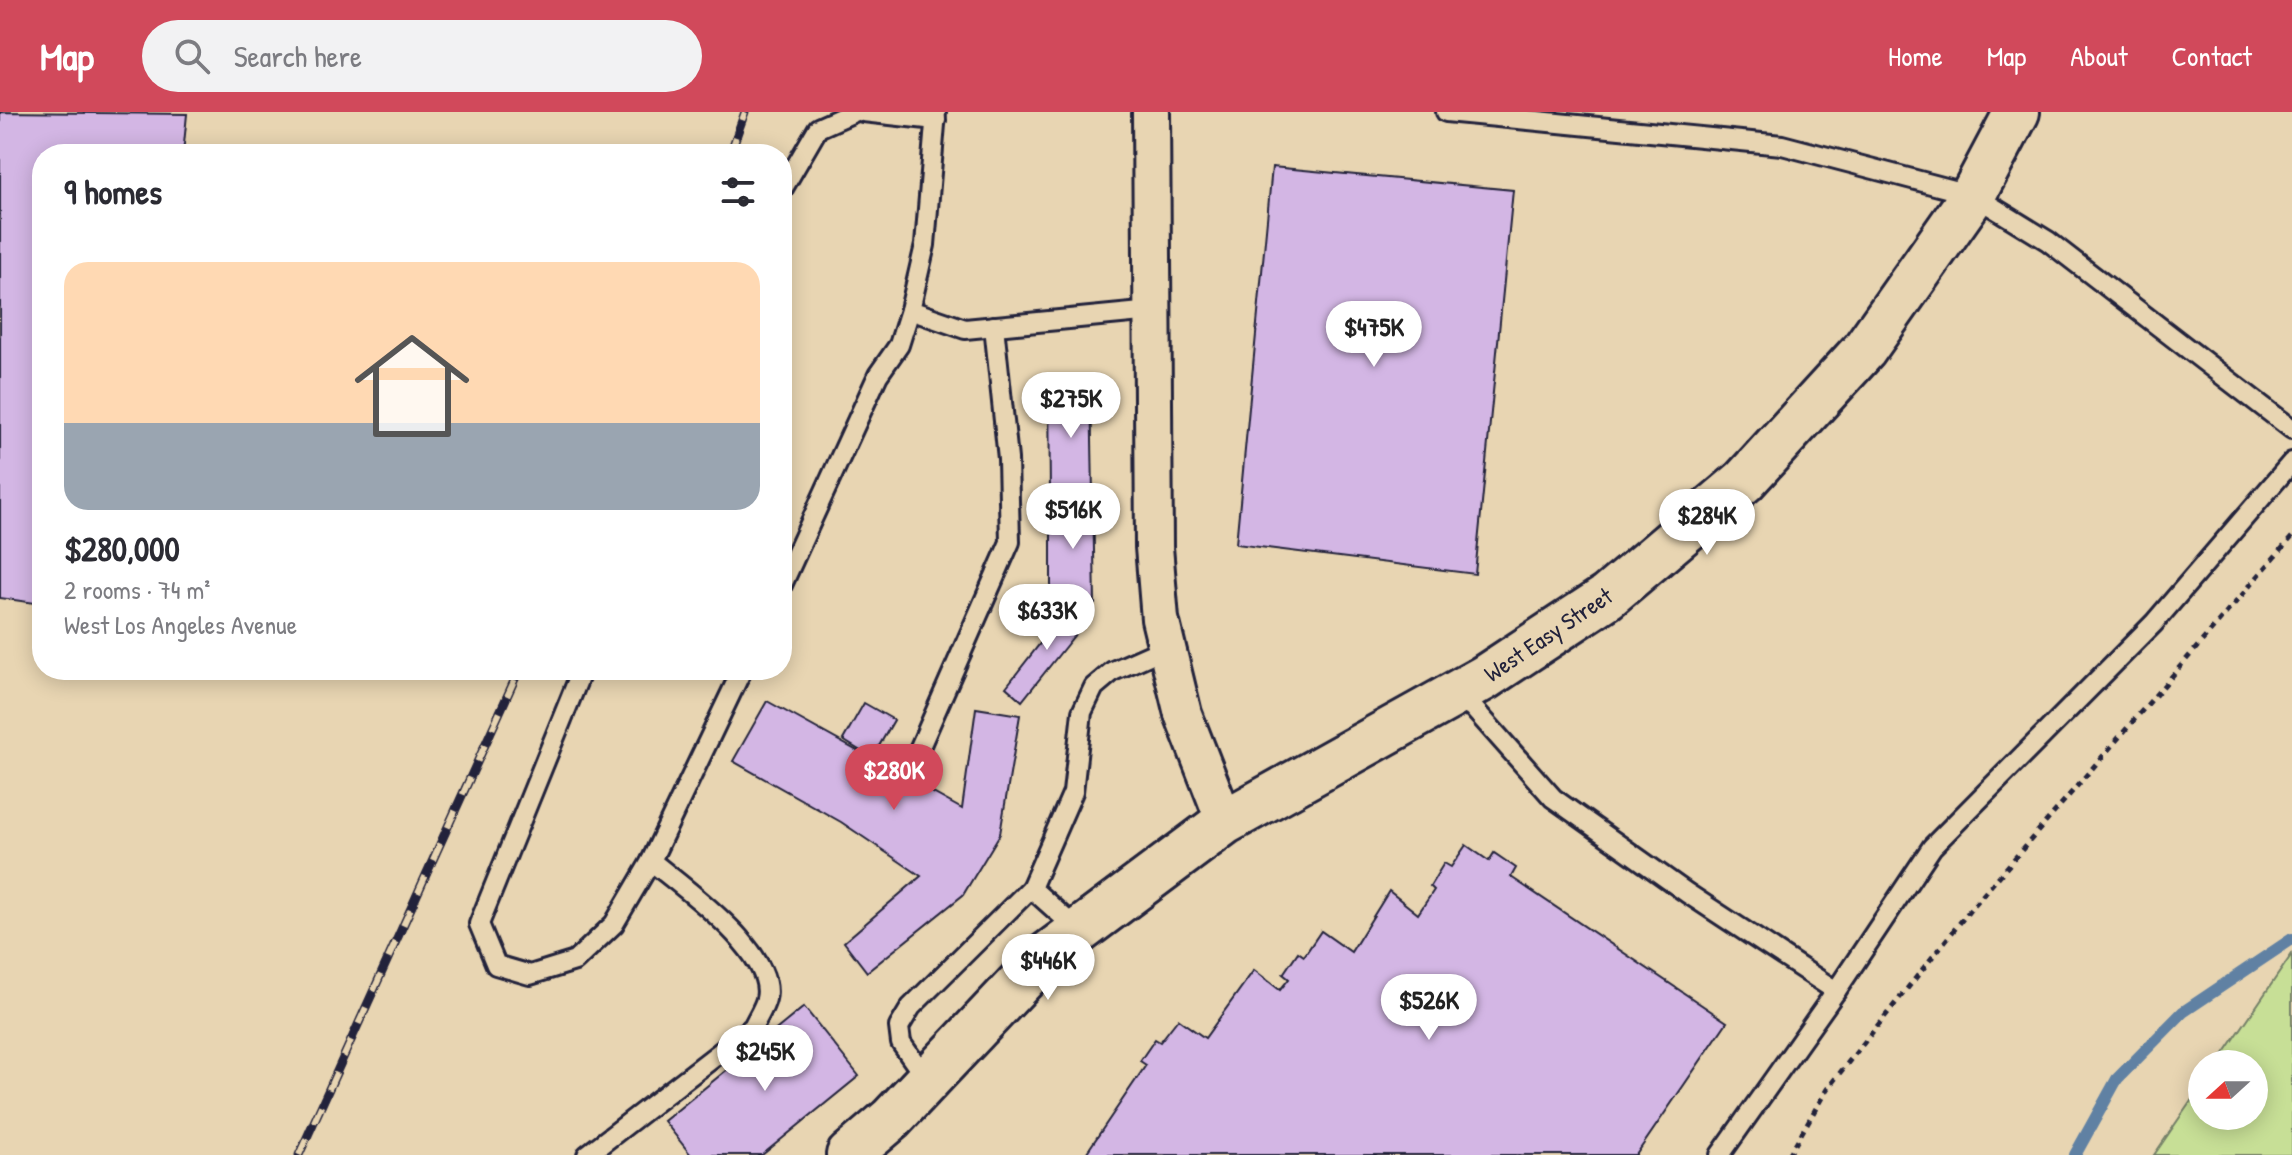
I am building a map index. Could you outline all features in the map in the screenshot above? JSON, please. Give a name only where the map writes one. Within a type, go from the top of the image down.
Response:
[{"type":"street","points":[[1151,112],[1154,547],[1165,648],[1183,714],[1225,822]]},
{"type":"street","name":"West Easy Street","points":[[849,1155],[927,1080],[1043,958],[1225,822],[1459,692],[1607,597],[1744,481],[1864,350],[1973,195],[2017,112]]},
{"type":"lane","points":[[792,173],[818,128],[854,112]]},
{"type":"lane","points":[[792,563],[878,375],[899,345],[925,245],[936,116],[863,112]]},
{"type":"lane","points":[[1446,112],[1782,145],[1973,195],[2048,241],[2292,429]]},
{"type":"lane","points":[[910,310],[965,329],[1152,311]]},
{"type":"lane","points":[[913,763],[1010,542],[1008,459],[994,326]]},
{"type":"lane","points":[[1720,1155],[1836,991],[1932,847],[2154,623],[2292,462]]},
{"type":"lane","points":[[927,1080],[901,1043],[899,1027],[911,1007],[1031,888],[1073,792],[1082,712],[1094,687],[1113,671],[1165,648]]},
{"type":"lane","points":[[578,680],[479,924],[496,965],[530,975],[575,961],[614,924],[651,861],[737,680]]},
{"type":"lane","points":[[1459,692],[1553,798],[1687,893],[1836,991]]},
{"type":"lane","points":[[587,1155],[753,1027],[767,997],[762,971],[729,926],[651,861]]},
{"type":"lane","points":[[1031,888],[1079,931]]},
{"type":"path","points":[[1789,1155],[1827,1089],[1970,910],[2292,537]]},
{"type":"green space","points":[[2292,954],[2292,1155],[2154,1155],[2188,1105],[2188,1130],[2268,1130],[2268,1050],[2227,1050]]},
{"type":"building","points":[[0,112],[187,114],[184,144],[32,144],[32,603],[0,598]]},
{"type":"building","points":[[1272,167],[1513,190],[1475,574],[1236,544]]},
{"type":"building","points":[[1091,385],[1093,494],[1050,494],[1049,388]]},
{"type":"building","points":[[1093,496],[1095,604],[1051,604],[1051,499]]},
{"type":"building","points":[[1071,604],[1088,618],[1022,701],[1006,687]]},
{"type":"building","points":[[767,701],[962,809],[976,708],[1020,715],[1000,834],[963,895],[867,972],[844,942],[921,876],[841,822],[733,761]]},
{"type":"building","points":[[864,703],[894,720],[872,758],[843,740]]},
{"type":"building","points":[[1466,845],[1489,861],[1494,853],[1516,868],[1511,877],[1727,1022],[1636,1155],[1085,1155],[1146,1065],[1140,1061],[1155,1039],[1160,1042],[1178,1019],[1205,1038],[1254,970],[1280,990],[1289,979],[1283,974],[1298,952],[1304,956],[1321,931],[1351,952],[1389,891],[1418,914],[1434,890],[1430,886],[1444,863],[1451,867]]},
{"type":"building","points":[[804,1007],[859,1076],[762,1155],[691,1155],[664,1121]]},
{"type":"waterway","points":[[2075,1155],[2117,1079],[2183,1012],[2292,939]]},
{"type":"railway","points":[[734,144],[745,112]]},
{"type":"railway","points":[[299,1155],[514,680]]}]
